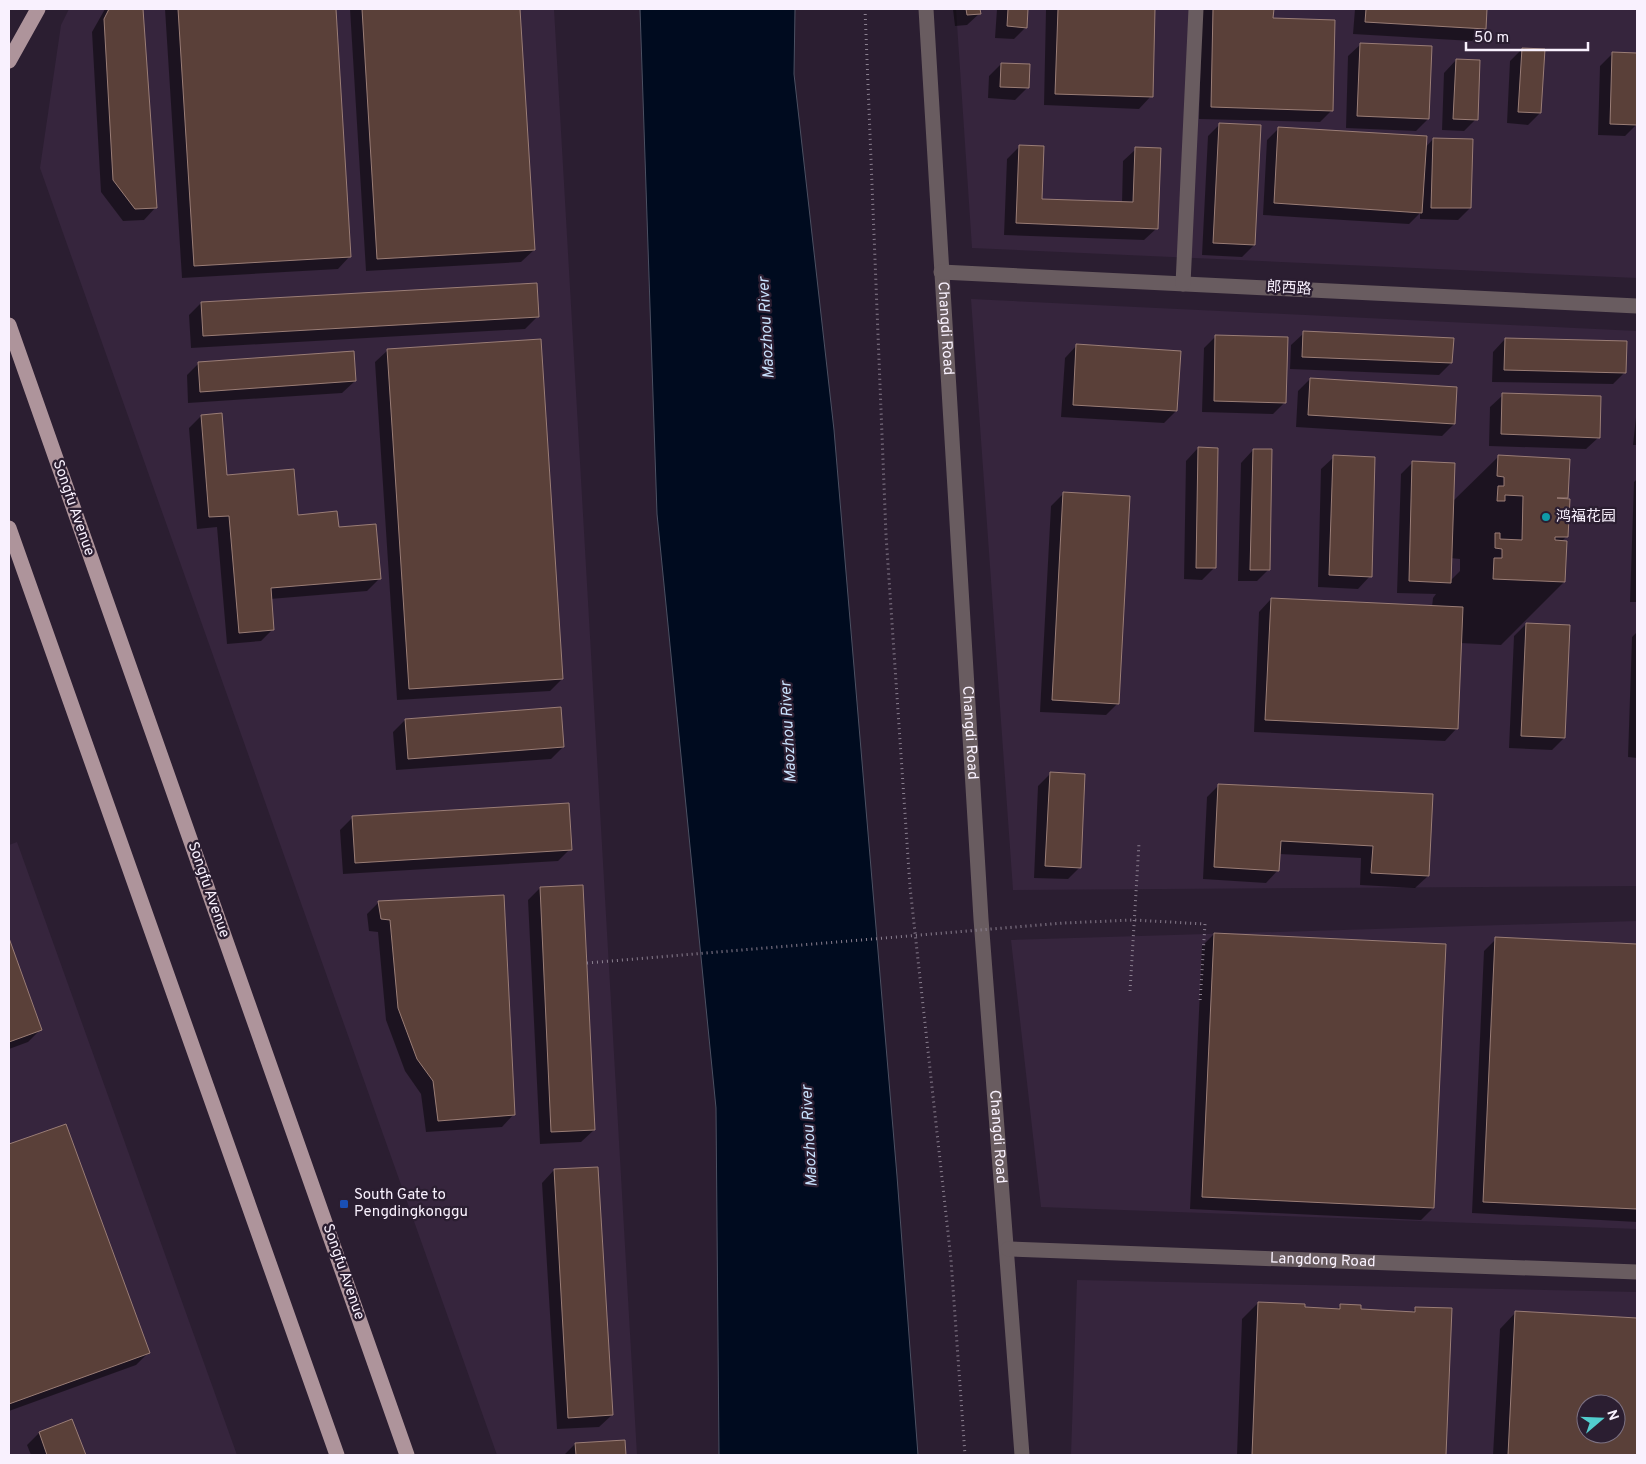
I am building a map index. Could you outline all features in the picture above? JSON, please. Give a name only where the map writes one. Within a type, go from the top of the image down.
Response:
[{"type":"main road","points":[[9,61],[38,9]]},
{"type":"main road","name":"Songfu Avenue","points":[[9,325],[408,1455]]},
{"type":"main road","points":[[9,528],[337,1455]]},
{"type":"street","name":"Changdi Road","points":[[926,9],[981,919],[1008,1249],[1022,1455]]},
{"type":"street","points":[[1183,284],[1196,9]]},
{"type":"street","name":"郎西路","points":[[941,272],[1637,306]]},
{"type":"street","name":"Langdong Road","points":[[1008,1249],[1637,1272]]},
{"type":"path","points":[[865,9],[886,535],[909,878],[952,1260],[965,1455]]},
{"type":"path","points":[[1130,992],[1139,843]]},
{"type":"path","points":[[587,964],[1063,923],[1134,920],[1205,924],[1200,1002]]},
{"type":"shaded area","points":[[69,9],[554,9],[637,1455],[497,1455],[40,168],[61,25]]},
{"type":"shaded area","points":[[956,9],[1637,9],[1637,278],[972,248]]},
{"type":"shaded area","points":[[971,299],[1637,331],[1637,886],[1013,890]]},
{"type":"shaded area","points":[[17,842],[237,1455],[9,1455],[9,845]]},
{"type":"shaded area","points":[[1637,921],[1637,1229],[1041,1207],[1011,940]]},
{"type":"shaded area","points":[[1077,1280],[1637,1292],[1637,1455],[1071,1455]]},
{"type":"water","name":"Maozhou River","points":[[640,9],[795,9],[794,74],[834,430],[897,1176],[918,1455],[719,1455],[716,1108],[657,514]]},
{"type":"building","points":[[109,9],[143,9],[157,208],[135,209],[113,180],[104,19]]},
{"type":"building","points":[[178,9],[336,9],[351,257],[194,266]]},
{"type":"building","points":[[362,9],[520,9],[535,250],[377,259]]},
{"type":"building","points":[[966,9],[980,9],[981,14],[967,15]]},
{"type":"building","points":[[1008,9],[1028,9],[1027,28],[1007,26]]},
{"type":"building","points":[[1058,9],[1155,9],[1153,97],[1055,94]]},
{"type":"building","points":[[1213,9],[1274,9],[1273,18],[1335,20],[1333,111],[1211,107]]},
{"type":"building","points":[[1366,9],[1487,9],[1486,29],[1365,22]]},
{"type":"building","points":[[1360,43],[1432,46],[1429,119],[1357,116]]},
{"type":"building","points":[[1522,48],[1545,49],[1541,113],[1518,112]]},
{"type":"building","points":[[1612,52],[1637,53],[1637,125],[1610,124]]},
{"type":"building","points":[[1456,59],[1480,60],[1478,120],[1453,119]]},
{"type":"building","points":[[1001,63],[1030,64],[1029,88],[1000,87]]},
{"type":"building","points":[[1219,123],[1261,125],[1255,245],[1213,243]]},
{"type":"building","points":[[1278,127],[1427,136],[1422,213],[1274,203]]},
{"type":"building","points":[[1433,138],[1473,139],[1471,208],[1431,208]]},
{"type":"building","points":[[1019,145],[1044,146],[1042,199],[1133,202],[1135,147],[1161,148],[1158,229],[1016,223]]},
{"type":"building","points":[[537,283],[539,317],[203,336],[201,302]]},
{"type":"building","points":[[1303,331],[1454,338],[1452,363],[1302,357]]},
{"type":"building","points":[[1215,335],[1288,337],[1286,403],[1214,401]]},
{"type":"building","points":[[1505,338],[1627,341],[1626,373],[1504,370]]},
{"type":"building","points":[[541,339],[563,679],[409,689],[387,349]]},
{"type":"building","points":[[1076,344],[1181,351],[1177,411],[1073,405]]},
{"type":"building","points":[[354,351],[356,381],[200,392],[198,362]]},
{"type":"building","points":[[1310,378],[1457,387],[1455,424],[1308,415]]},
{"type":"building","points":[[1502,393],[1601,396],[1600,438],[1501,434]]},
{"type":"building","points":[[222,413],[227,475],[294,469],[298,515],[337,511],[339,527],[376,524],[381,579],[271,588],[274,630],[239,633],[229,516],[209,517],[201,415]]},
{"type":"building","points":[[1198,447],[1218,448],[1216,568],[1196,568]]},
{"type":"building","points":[[1253,449],[1272,449],[1270,570],[1250,570]]},
{"type":"building","points":[[1333,455],[1375,457],[1372,577],[1329,575]]},
{"type":"building","name":"鸿福花园","points":[[1498,455],[1570,459],[1568,498],[1557,498],[1570,499],[1568,537],[1555,537],[1555,540],[1567,541],[1565,582],[1493,579],[1494,558],[1502,558],[1502,549],[1495,548],[1495,533],[1500,533],[1500,539],[1522,540],[1523,496],[1505,495],[1505,501],[1497,501],[1498,486],[1504,486],[1504,477],[1497,476]]},
{"type":"building","points":[[1412,461],[1455,463],[1451,583],[1409,581]]},
{"type":"building","points":[[1063,492],[1130,496],[1119,704],[1052,700]]},
{"type":"building","points":[[1271,598],[1463,607],[1458,729],[1265,720]]},
{"type":"building","points":[[1526,623],[1570,625],[1565,738],[1521,736]]},
{"type":"building","points":[[561,707],[564,747],[408,759],[405,719]]},
{"type":"building","points":[[1050,772],[1085,774],[1081,868],[1045,866]]},
{"type":"building","points":[[1218,784],[1433,794],[1429,876],[1371,873],[1373,846],[1281,841],[1279,871],[1214,867]]},
{"type":"building","points":[[569,803],[572,850],[355,863],[352,816]]},
{"type":"building","points":[[583,885],[595,1130],[551,1132],[540,887]]},
{"type":"building","points":[[504,895],[515,1115],[438,1121],[433,1081],[417,1059],[398,1008],[390,920],[381,919],[378,901]]},
{"type":"building","points":[[1214,933],[1446,944],[1434,1208],[1202,1197]]},
{"type":"building","points":[[1495,937],[1637,944],[1637,1209],[1483,1202]]},
{"type":"building","points":[[9,938],[42,1030],[9,1042]]},
{"type":"building","points":[[66,1124],[150,1353],[9,1404],[9,1144]]},
{"type":"building","points":[[598,1167],[613,1415],[568,1418],[554,1169]]},
{"type":"building","points":[[1258,1302],[1305,1304],[1305,1307],[1340,1309],[1340,1304],[1361,1305],[1361,1309],[1415,1312],[1415,1307],[1452,1308],[1446,1455],[1252,1455]]},
{"type":"building","points":[[1515,1311],[1637,1318],[1637,1455],[1508,1455]]},
{"type":"building","points":[[72,1419],[86,1455],[47,1455],[39,1432]]},
{"type":"building","points":[[625,1440],[626,1455],[576,1455],[575,1443]]},
{"type":"place","name":"鸿福花园","points":[[1546,517]]},
{"type":"place","name":"South Gate to Pengdingkonggu","points":[[344,1204]]}]
